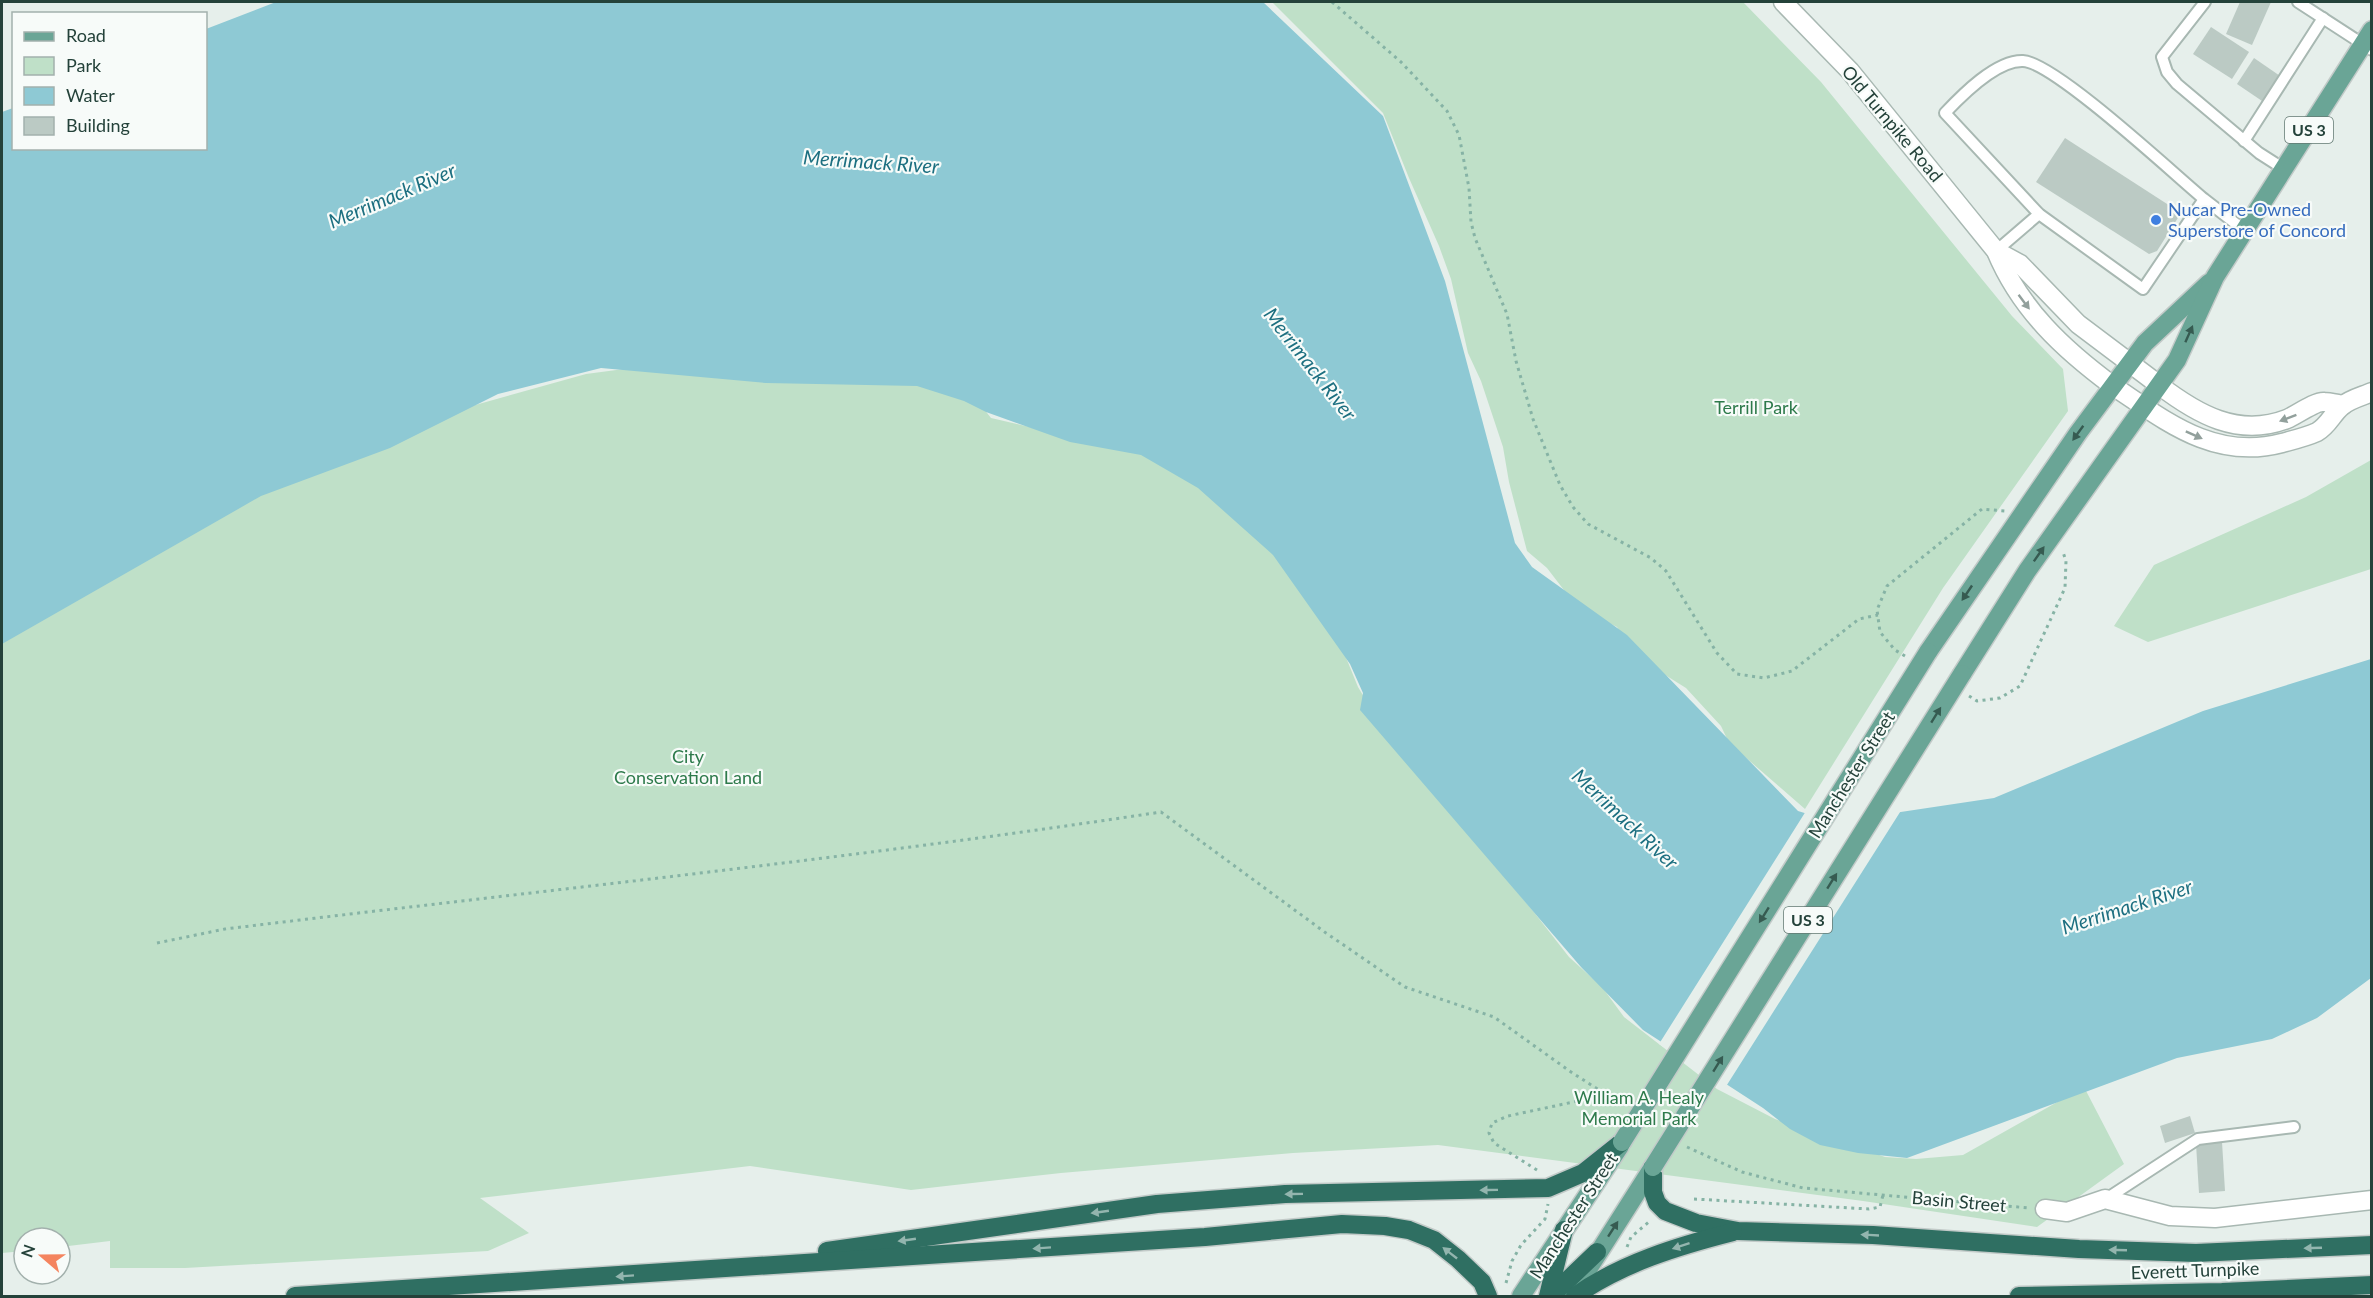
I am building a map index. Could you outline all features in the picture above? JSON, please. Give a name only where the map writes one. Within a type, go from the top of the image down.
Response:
[{"type":"highway","points":[[683,1272],[1157,1204],[1285,1194],[1548,1188],[1583,1173],[1623,1142]]},
{"type":"highway","points":[[1653,1167],[1653,1192],[1657,1203],[1665,1211],[1696,1223],[1738,1231],[1873,1235],[2067,1249],[2196,1253],[2372,1245]]},
{"type":"highway","points":[[295,1296],[1205,1237],[1342,1224],[1393,1227],[1409,1230],[1434,1240],[1458,1259],[1493,1293]]},
{"type":"highway","points":[[1550,1296],[1564,1230]]},
{"type":"highway","points":[[1573,1296],[1599,1280],[1665,1251],[1738,1231]]},
{"type":"highway","points":[[1550,1296],[1598,1252]]},
{"type":"highway","name":"Everett Turnpike","points":[[2019,1296],[2372,1286]]},
{"type":"main road","name":"Manchester Street","points":[[1573,1296],[1598,1252],[2027,570],[2177,360],[2215,277],[2368,41]]},
{"type":"main road","name":"Manchester Street","points":[[1521,1296],[1623,1142],[1928,652],[1977,579],[2150,337],[2215,277]]},
{"type":"street","name":"Old Turnpike Road","points":[[1783,2],[1850,71],[1996,250],[2007,278],[2027,306],[2080,360],[2113,386],[2172,425],[2211,442],[2232,448],[2254,448],[2295,440],[2316,432],[2329,424],[2343,405],[2322,401],[2284,420],[2264,426],[2240,425],[2204,416],[2078,324],[2020,264],[1996,250]]},
{"type":"street","points":[[2343,405],[2372,392]]},
{"type":"street","points":[[2045,1209],[2067,1212],[2105,1199],[2170,1216],[2216,1218],[2372,1200]]},
{"type":"lane","points":[[2205,2],[2162,57],[2167,72],[2176,84],[2244,141],[2284,169]]},
{"type":"lane","points":[[2298,2],[2323,18],[2368,41]]},
{"type":"lane","points":[[2244,141],[2323,18]]},
{"type":"lane","points":[[2204,199],[2143,289],[2039,214],[1945,113],[1968,89],[1999,67],[2024,60],[2048,71],[2079,92],[2204,199],[2244,230]]},
{"type":"lane","points":[[1996,250],[2039,214]]},
{"type":"lane","points":[[2105,1199],[2198,1139],[2294,1127]]},
{"type":"path","points":[[1332,2],[1401,62],[1447,111],[1458,135],[1469,188],[1471,222],[1475,238],[1507,314],[1516,361],[1533,419],[1560,485],[1573,507],[1588,524],[1651,558],[1666,571],[1717,652],[1737,674],[1764,678],[1792,670],[1859,618],[1878,615]]},
{"type":"path","points":[[157,943],[237,927],[1018,834],[1161,812],[1326,933],[1405,987],[1494,1017],[1626,1108]]},
{"type":"path","points":[[1540,1172],[1494,1143],[1490,1134],[1492,1123],[1508,1116],[1606,1095]]},
{"type":"path","name":"Basin Street","points":[[1686,1146],[1742,1172],[1803,1188],[2045,1209]]},
{"type":"path","points":[[1694,1199],[1869,1209],[1880,1208],[1883,1195]]},
{"type":"path","points":[[1493,1293],[1507,1281],[1512,1261],[1521,1245],[1545,1218],[1549,1200]]},
{"type":"path","points":[[1626,1249],[1631,1237],[1653,1219]]},
{"type":"green space","name":"Terrill Park","points":[[1272,2],[1743,2],[1821,82],[2012,316],[2063,369],[2068,411],[1943,588],[1805,809],[1729,743],[1721,726],[1686,688],[1662,673],[1627,643],[1617,627],[1577,607],[1547,568],[1527,551],[1509,482],[1503,447],[1481,381],[1468,353],[1451,279],[1383,113]]},
{"type":"green space","name":"City Conservation Land","points":[[797,359],[973,395],[991,418],[1055,433],[1129,446],[1247,503],[1332,623],[1358,687],[1388,737],[1569,957],[1602,987],[1624,1017],[1717,1089],[1775,1119],[1885,1157],[1916,1159],[1963,1155],[2084,1087],[2124,1164],[2037,1227],[1863,1201],[1438,1145],[1293,1153],[1061,1173],[911,1190],[750,1166],[480,1198],[529,1233],[488,1251],[185,1268],[110,1268],[110,1241],[72,1246],[72,1226],[12,1226],[12,1252],[2,1253],[2,636],[160,538],[461,409],[586,374],[662,364]]},
{"type":"green space","points":[[2371,460],[2371,569],[2148,642],[2114,626],[2154,565],[2306,497]]},
{"type":"water","name":"Merrimack River","points":[[276,2],[1263,2],[1383,116],[1445,281],[1515,543],[1532,567],[1627,635],[1798,811],[1834,822],[1994,798],[2203,711],[2371,659],[2371,978],[2317,1018],[2272,1039],[2177,1058],[1907,1158],[1858,1153],[1820,1145],[1790,1129],[1763,1108],[1643,1030],[1581,967],[1360,710],[1363,693],[1350,664],[1273,555],[1198,488],[1141,455],[1070,442],[986,412],[964,401],[917,386],[766,383],[601,368],[498,394],[390,448],[261,496],[2,644],[2,112],[12,108],[12,150],[207,150],[207,29]]},
{"type":"pier","points":[[1902,809],[1725,1088],[1659,1044],[1806,811],[1834,819]]},
{"type":"building","points":[[2240,2],[2271,2],[2252,45],[2226,34]]},
{"type":"building","points":[[2211,27],[2249,52],[2232,79],[2193,54]]},
{"type":"building","points":[[2254,58],[2283,78],[2265,103],[2237,84]]},
{"type":"building","points":[[2065,138],[2181,213],[2157,251],[2149,254],[2036,182]]},
{"type":"building","points":[[2190,1116],[2195,1133],[2165,1143],[2160,1126]]},
{"type":"building","points":[[2222,1142],[2225,1191],[2199,1193],[2196,1144]]},
{"type":"place","name":"Nucar Pre-Owned Superstore of Concord","points":[[2156,220]]},
{"type":"park label","name":"William A. Healy Memorial Park","points":[[1639,1108]]}]
